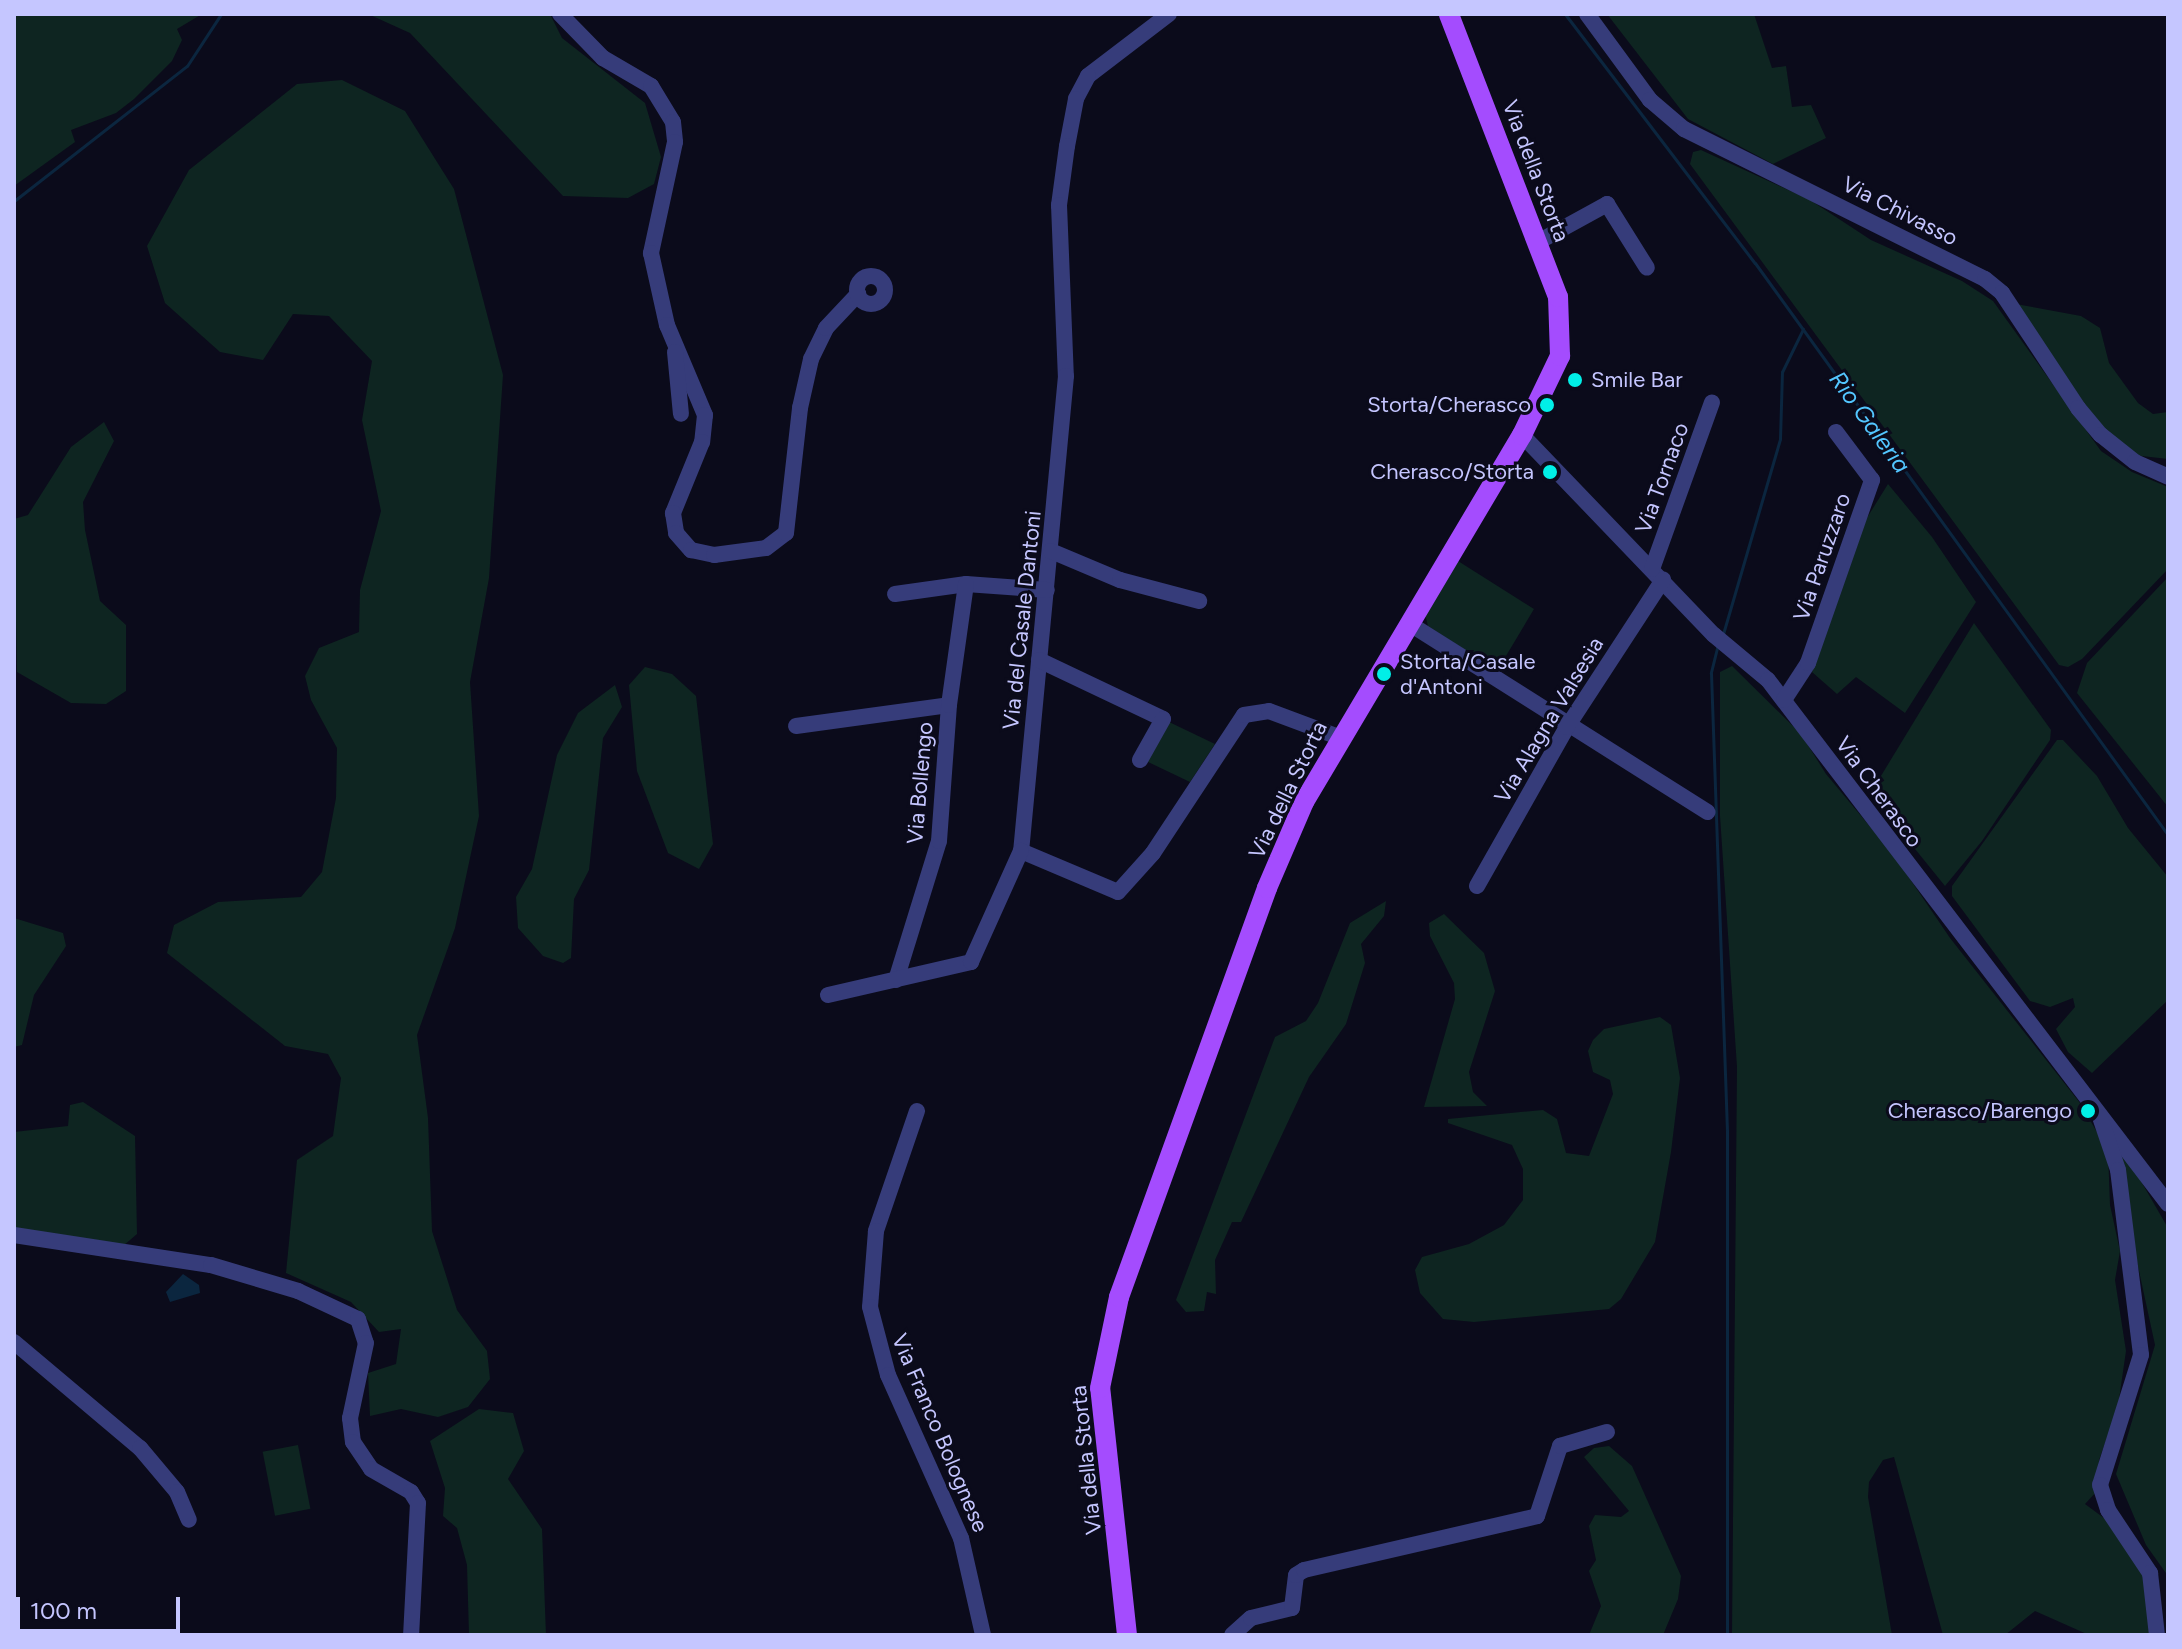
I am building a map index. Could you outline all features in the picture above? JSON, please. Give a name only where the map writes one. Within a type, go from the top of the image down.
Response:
[{"type":"main road","name":"Via della Storta","points":[[1127,1635],[1100,1388],[1104,1350],[1267,888],[1339,737],[1410,624],[1556,373],[1562,338],[1558,297],[1449,14]]},
{"type":"street","points":[[560,14],[603,58],[651,86],[670,111],[675,142],[651,253],[655,284],[705,421],[702,442],[673,508],[676,533],[687,547],[707,555],[766,548],[783,538],[790,522],[800,408],[811,359],[826,328],[858,294]]},
{"type":"street","name":"Via del Casale Dantoni","points":[[896,980],[971,962],[1021,851],[1066,376],[1059,205],[1076,99],[1098,65],[1169,14]]},
{"type":"street","name":"Via Chivasso","points":[[1587,14],[1650,100],[1684,129],[1985,279],[2002,293],[2101,435],[2135,462],[2168,477]]},
{"type":"street","points":[[1538,242],[1607,204],[1647,268]]},
{"type":"street","points":[[674,343],[681,414]]},
{"type":"street","name":"Via Tornaco","points":[[1657,574],[1712,402]]},
{"type":"street","name":"Via Paruzzaro","points":[[1784,700],[1808,663],[1872,480],[1836,432]]},
{"type":"street","name":"Via Cherasco","points":[[1522,435],[1714,635],[1784,700],[1868,817],[2095,1104],[2168,1204]]},
{"type":"street","points":[[1051,551],[1120,580],[1199,601]]},
{"type":"street","name":"Via Alagna Valsesia","points":[[1477,886],[1657,574]]},
{"type":"street","points":[[895,594],[966,584],[1047,590]]},
{"type":"street","name":"Via Bollengo","points":[[896,980],[939,841],[949,705],[966,584]]},
{"type":"street","points":[[1410,624],[1567,727],[1707,812]]},
{"type":"street","points":[[1039,660],[1163,719],[1140,760]]},
{"type":"street","points":[[796,726],[949,705]]},
{"type":"street","points":[[1021,851],[1118,892],[1153,853],[1244,715],[1269,711],[1339,737]]},
{"type":"street","points":[[828,995],[896,980]]},
{"type":"street","points":[[2095,1104],[2118,1170],[2141,1336],[2135,1384],[2106,1453],[2100,1485],[2108,1510],[2150,1573],[2157,1635]]},
{"type":"street","name":"Via Franco Bolognese","points":[[917,1111],[876,1231],[870,1307],[888,1375],[961,1538],[983,1635]]},
{"type":"street","points":[[14,1235],[211,1265],[281,1285],[351,1314],[364,1328],[366,1340],[350,1418],[353,1442],[371,1469],[416,1498],[411,1635]]},
{"type":"street","points":[[14,1342],[140,1448],[176,1490],[189,1520]]},
{"type":"street","points":[[1234,1635],[1251,1618],[1292,1608],[1296,1575],[1304,1570],[1537,1516],[1560,1446],[1607,1432]]},
{"type":"street","points":[[1234,1635],[1242,1635]]},
{"type":"green space","points":[[14,14],[202,14],[177,29],[182,40],[172,61],[134,99],[116,113],[71,130],[75,142],[14,186]]},
{"type":"green space","points":[[368,14],[550,14],[562,38],[645,103],[661,157],[654,184],[628,198],[563,196],[410,33]]},
{"type":"green space","points":[[1607,14],[1754,14],[1772,68],[1786,66],[1792,107],[1811,105],[1826,138],[1773,164],[1688,119]]},
{"type":"green space","points":[[342,80],[405,111],[454,189],[503,375],[489,578],[470,682],[479,816],[455,928],[417,1035],[428,1118],[432,1231],[457,1310],[487,1351],[490,1379],[468,1407],[438,1417],[401,1409],[370,1416],[368,1373],[396,1364],[401,1329],[379,1332],[351,1302],[286,1273],[297,1160],[333,1136],[341,1078],[328,1054],[285,1046],[167,953],[174,925],[218,902],[301,897],[322,872],[336,798],[337,748],[311,700],[305,676],[319,648],[359,632],[360,590],[381,511],[362,420],[372,361],[329,316],[293,314],[263,360],[220,352],[165,303],[147,246],[189,170],[297,84]]},
{"type":"green space","points":[[1701,150],[1810,200],[1871,240],[1962,281],[1993,301],[2101,451],[2132,472],[2168,487],[2168,569],[2082,659],[2068,667],[2059,665],[1690,164],[1693,152]]},
{"type":"green space","points":[[2016,304],[2081,316],[2100,328],[2109,363],[2138,403],[2153,414],[2168,412],[2168,459],[2133,455],[2104,434]]},
{"type":"green space","points":[[104,422],[114,441],[83,502],[85,530],[100,601],[126,625],[126,691],[106,704],[71,703],[17,672],[14,519],[28,515],[71,447]]},
{"type":"green space","points":[[1888,484],[1932,537],[1976,602],[1905,713],[1856,677],[1837,694],[1812,672],[1865,521]]},
{"type":"green space","points":[[1458,561],[1534,609],[1497,671],[1428,626],[1425,614]]},
{"type":"green space","points":[[2168,577],[2168,807],[2077,693],[2087,663]]},
{"type":"green space","points":[[1974,623],[2051,730],[2050,740],[1982,841],[1945,886],[1877,802],[1873,789]]},
{"type":"green space","points":[[1732,666],[1801,734],[1826,774],[1893,854],[1950,938],[2080,1103],[2108,1151],[2110,1205],[2120,1251],[2115,1280],[2126,1351],[2118,1406],[2099,1460],[2098,1490],[2085,1504],[2112,1524],[2143,1572],[2154,1635],[2089,1635],[2035,1611],[2005,1635],[1943,1635],[1894,1457],[1883,1460],[1869,1482],[1868,1497],[1892,1635],[1732,1635],[1737,1067],[1720,816],[1720,672]]},
{"type":"green space","points":[[645,667],[672,674],[696,696],[713,844],[699,869],[668,853],[637,771],[629,685]]},
{"type":"green space","points":[[615,685],[622,707],[603,738],[589,870],[574,899],[571,958],[563,963],[543,956],[518,928],[516,897],[532,869],[557,755],[578,713]]},
{"type":"green space","points":[[1167,721],[1215,744],[1190,782],[1146,761]]},
{"type":"green space","points":[[2057,740],[2063,740],[2097,776],[2128,828],[2168,877],[2168,1000],[2092,1073],[2068,1052],[2056,1029],[2075,1007],[2073,998],[2050,1007],[2030,1001],[1952,896],[1952,886]]},
{"type":"green space","points":[[1386,901],[1384,916],[1361,944],[1365,963],[1346,1024],[1309,1077],[1241,1222],[1232,1222],[1215,1260],[1216,1294],[1207,1292],[1204,1311],[1186,1312],[1176,1300],[1275,1037],[1306,1021],[1318,1003],[1350,923]]},
{"type":"green space","points":[[1444,914],[1484,953],[1495,991],[1469,1072],[1473,1092],[1487,1106],[1424,1107],[1455,999],[1454,983],[1430,936],[1429,923]]},
{"type":"green space","points":[[14,918],[63,933],[66,946],[34,995],[22,1045],[14,1047]]},
{"type":"green space","points":[[1660,1017],[1671,1025],[1680,1078],[1671,1152],[1655,1242],[1621,1299],[1609,1309],[1474,1322],[1443,1319],[1420,1293],[1415,1270],[1422,1257],[1469,1244],[1504,1225],[1523,1200],[1523,1169],[1512,1145],[1448,1123],[1448,1119],[1543,1110],[1557,1119],[1566,1153],[1589,1156],[1613,1094],[1610,1080],[1593,1072],[1588,1051],[1593,1040],[1604,1029]]},
{"type":"green space","points":[[83,1102],[135,1136],[137,1234],[123,1246],[14,1231],[14,1132],[68,1126],[70,1105]]},
{"type":"green space","points":[[2114,1155],[2127,1157],[2168,1228],[2168,1576],[2146,1545],[2116,1474],[2155,1345]]},
{"type":"green space","points":[[479,1409],[513,1413],[524,1451],[508,1479],[542,1529],[546,1635],[469,1635],[467,1565],[457,1528],[443,1516],[445,1488],[430,1441]]},
{"type":"green space","points":[[298,1445],[310,1509],[275,1516],[263,1452]]},
{"type":"green space","points":[[1609,1446],[1632,1466],[1681,1576],[1678,1599],[1663,1635],[1589,1635],[1601,1606],[1589,1571],[1596,1560],[1589,1526],[1595,1515],[1621,1517],[1629,1511],[1584,1457],[1594,1448]]},
{"type":"water","points":[[183,1274],[199,1285],[200,1293],[170,1302],[166,1292]]},
{"type":"waterway","points":[[14,201],[187,66],[221,14]]},
{"type":"waterway","name":"Rio Galeria","points":[[1565,14],[1755,263],[2168,835]]},
{"type":"waterway","points":[[1723,634],[1780,439],[1782,372],[1803,329]]},
{"type":"waterway","points":[[1718,644],[1711,673],[1727,1130],[1727,1635]]},
{"type":"place","name":"Smile Bar","points":[[1575,380]]},
{"type":"place","name":"Storta/Cherasco","points":[[1547,405]]},
{"type":"place","name":"Cherasco/Storta","points":[[1550,472]]},
{"type":"place","name":"Storta/Casale d'Antoni","points":[[1384,674]]},
{"type":"place","name":"Cherasco/Barengo","points":[[2088,1111]]}]
